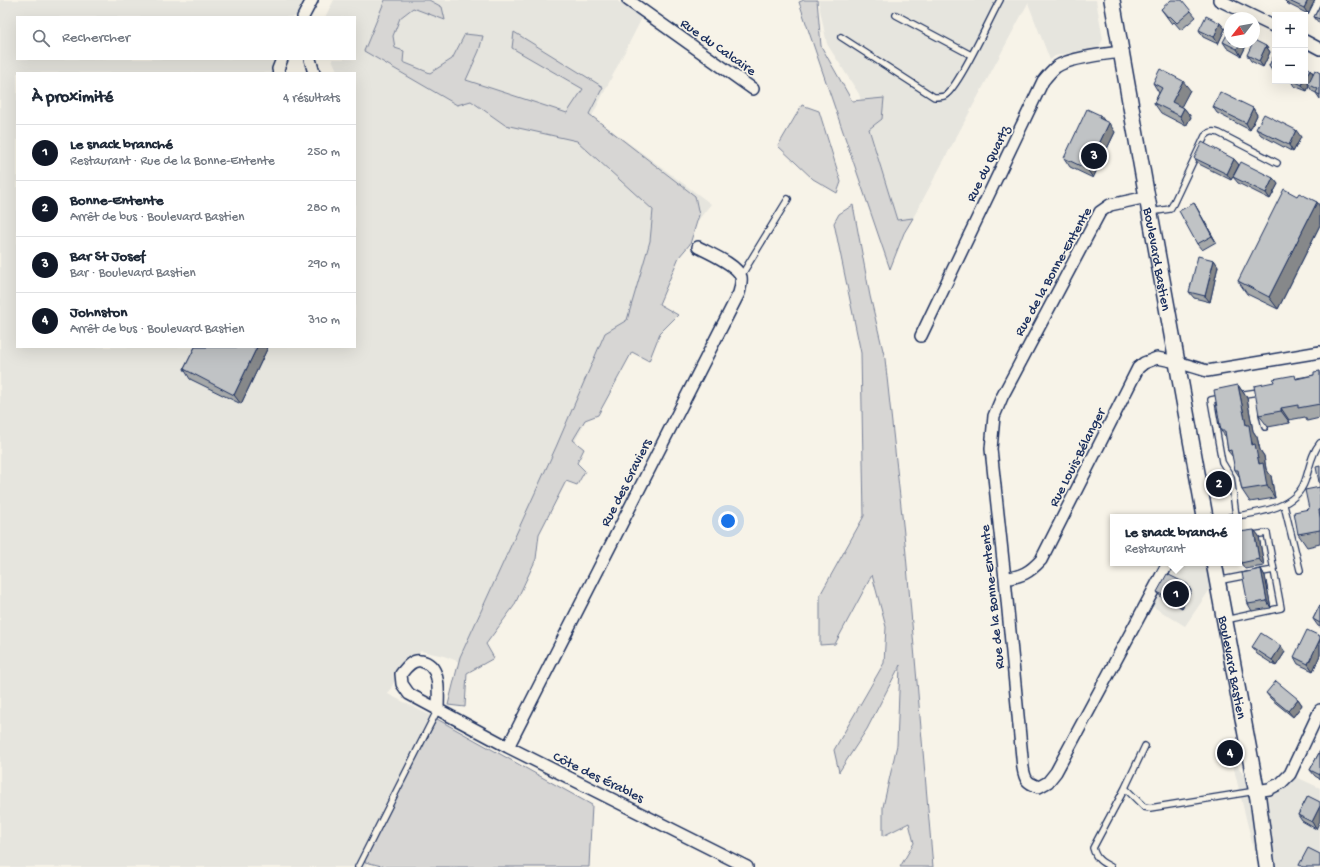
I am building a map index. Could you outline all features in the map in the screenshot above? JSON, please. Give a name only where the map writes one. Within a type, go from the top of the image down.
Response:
[{"type":"main road","name":"Boulevard Bastien","points":[[1112,0],[1204,514]]},
{"type":"main road","name":"Boulevard Bastien","points":[[1214,566],[1256,791],[1267,867]]},
{"type":"street","points":[[304,16],[312,0]]},
{"type":"street","name":"Rue du Calcaire","points":[[628,0],[753,89]]},
{"type":"street","points":[[1219,0],[1272,26]]},
{"type":"street","points":[[1308,42],[1320,48]]},
{"type":"street","name":"Rue du Quartz","points":[[921,336],[1043,81],[1052,70],[1066,62],[1121,52]]},
{"type":"street","points":[[279,72],[278,69],[282,60]]},
{"type":"street","points":[[310,60],[314,72]]},
{"type":"street","name":"Rue de la Bonne-Entente","points":[[1148,205],[1110,205],[1100,212],[1002,396],[994,416],[991,449],[1023,768],[1025,778],[1030,784],[1039,787],[1048,782],[1056,772],[1166,566]]},
{"type":"street","points":[[698,247],[730,264],[741,276]]},
{"type":"street","name":"Rue des Graviers","points":[[508,747],[739,293],[741,276]]},
{"type":"street","name":"Rue Louis-Bélanger","points":[[1005,580],[1021,576],[1032,570],[1041,560],[1138,368],[1144,363],[1157,358],[1207,371],[1320,352]]},
{"type":"street","name":"Côte des Érables","points":[[438,709],[508,747],[748,867]]},
{"type":"street","points":[[1256,791],[1269,789],[1281,783],[1290,774],[1320,710]]},
{"type":"lane","points":[[841,37],[934,97],[944,96],[952,89],[1000,0]]},
{"type":"lane","points":[[896,15],[971,55]]},
{"type":"lane","points":[[1148,205],[1170,209],[1205,136],[1209,132],[1213,131],[1219,133],[1277,163]]},
{"type":"lane","points":[[741,276],[788,199]]},
{"type":"lane","points":[[1234,396],[1265,390]]},
{"type":"lane","points":[[1258,392],[1259,399]]},
{"type":"lane","points":[[1227,397],[1211,400],[1222,462],[1231,477],[1233,514]]},
{"type":"lane","points":[[1260,406],[1265,427]]},
{"type":"lane","points":[[1242,515],[1265,511],[1284,504],[1296,494],[1305,482],[1312,455],[1320,443]]},
{"type":"lane","points":[[1284,504],[1300,570]]},
{"type":"lane","points":[[1224,620],[1281,608],[1267,533],[1242,537]]},
{"type":"lane","points":[[1217,581],[1274,570]]},
{"type":"lane","points":[[358,867],[438,709]]},
{"type":"lane","points":[[1111,867],[1099,861],[1094,854],[1093,848],[1145,746]]},
{"type":"lane","points":[[1124,788],[1144,807],[1150,808],[1256,791]]},
{"type":"shaded area","points":[[0,0],[309,0],[301,16],[16,16],[16,60],[280,60],[274,72],[16,72],[16,348],[356,348],[356,72],[338,72],[332,60],[356,60],[356,16],[326,16],[334,0],[616,0],[642,18],[592,116],[711,204],[664,263],[470,652],[460,662],[444,656],[421,651],[402,666],[388,694],[439,720],[365,867],[0,867]]},
{"type":"shaded area","points":[[385,0],[429,0],[442,7],[445,20],[413,8],[400,18],[393,36],[395,48],[404,51],[403,62],[430,73],[452,59],[465,34],[483,36],[479,51],[466,80],[567,113],[583,89],[512,48],[514,32],[603,87],[589,114],[695,196],[699,215],[690,244],[679,257],[659,304],[678,315],[660,333],[649,361],[632,352],[598,415],[585,420],[573,440],[584,449],[577,463],[585,471],[577,485],[566,481],[539,534],[536,559],[514,606],[486,644],[494,658],[467,673],[465,707],[448,705],[460,657],[556,447],[605,333],[627,320],[650,241],[653,210],[577,141],[505,125],[471,101],[457,105],[364,51]]},
{"type":"shaded area","points":[[804,0],[817,0],[821,46],[852,101],[884,98],[882,119],[869,129],[897,220],[913,218],[904,233],[890,269],[799,2]]},
{"type":"shaded area","points":[[818,0],[1096,0],[1103,39],[1099,47],[1055,56],[1050,60],[1028,3],[913,218],[897,220],[859,94],[827,44]]},
{"type":"shaded area","points":[[802,105],[819,111],[841,182],[837,193],[813,179],[778,146]]},
{"type":"shaded area","points":[[853,205],[870,296],[885,359],[905,543],[933,867],[900,867],[914,843],[909,823],[883,836],[883,807],[897,745],[900,665],[867,729],[839,772],[834,750],[884,663],[886,627],[872,575],[835,644],[820,645],[820,595],[864,516],[861,353],[834,223],[839,214]]},
{"type":"shaded area","points":[[1166,566],[1215,566],[1217,579],[1185,626],[1147,603]]},
{"type":"shaded area","points":[[437,719],[592,805],[589,867],[386,867],[361,861]]},
{"type":"shaded area","points":[[1230,753],[1258,799],[1272,796],[1282,787],[1290,774],[1320,788],[1320,867],[1258,867]]},
{"type":"building","points":[[1171,0],[1182,0],[1191,11],[1177,23],[1170,16],[1168,17],[1161,9]]},
{"type":"building","points":[[1287,0],[1308,0],[1304,8]]},
{"type":"building","points":[[1320,5],[1320,19],[1314,17]]},
{"type":"building","points":[[1206,16],[1220,23],[1214,37],[1199,30]]},
{"type":"building","points":[[1260,43],[1266,46],[1259,61],[1247,55],[1250,48],[1260,48]]},
{"type":"building","points":[[1272,60],[1272,68],[1269,66]]},
{"type":"building","points":[[1160,69],[1183,81],[1172,102],[1184,108],[1180,116],[1154,103],[1162,88],[1153,83]]},
{"type":"building","points":[[1315,70],[1320,73],[1320,95],[1316,93],[1318,89],[1308,84]]},
{"type":"building","points":[[1220,92],[1253,108],[1246,123],[1213,107]]},
{"type":"building","points":[[1087,109],[1100,115],[1099,118],[1109,123],[1087,169],[1064,158]]},
{"type":"building","points":[[1264,114],[1296,130],[1289,145],[1256,129]]},
{"type":"building","points":[[1202,142],[1234,159],[1227,174],[1194,158]]},
{"type":"building","points":[[1241,162],[1273,178],[1266,193],[1233,177]]},
{"type":"building","points":[[1284,189],[1297,196],[1299,193],[1317,202],[1269,297],[1238,281]]},
{"type":"building","points":[[1194,203],[1212,236],[1197,244],[1179,211]]},
{"type":"building","points":[[1198,256],[1214,260],[1205,296],[1189,292]]},
{"type":"building","points":[[194,348],[257,348],[234,395],[184,369]]},
{"type":"building","points":[[1320,371],[1320,404],[1298,408],[1298,405],[1281,408],[1281,411],[1259,415],[1254,386],[1274,382],[1273,379],[1295,375],[1296,379],[1314,375],[1314,372]]},
{"type":"building","points":[[1238,385],[1246,425],[1249,425],[1252,445],[1255,444],[1259,464],[1263,463],[1267,486],[1242,490],[1238,470],[1235,470],[1231,450],[1228,451],[1225,431],[1221,431],[1214,390]]},
{"type":"building","points":[[1320,466],[1320,487],[1316,467]]},
{"type":"building","points":[[1320,487],[1320,530],[1298,534],[1294,512],[1309,509],[1305,490]]},
{"type":"building","points":[[1254,530],[1259,559],[1242,563],[1242,532]]},
{"type":"building","points":[[1261,569],[1267,601],[1248,604],[1242,573]]},
{"type":"building","points":[[1167,574],[1187,584],[1178,602],[1157,592]]},
{"type":"building","points":[[1320,605],[1320,623],[1313,619]]},
{"type":"building","points":[[1307,630],[1320,636],[1308,664],[1294,657]]},
{"type":"building","points":[[1261,633],[1281,646],[1272,660],[1252,647]]},
{"type":"building","points":[[1276,681],[1298,699],[1288,711],[1266,693]]},
{"type":"building","points":[[1320,751],[1320,775],[1310,770]]},
{"type":"building","points":[[1308,796],[1320,802],[1320,806],[1312,822],[1298,815]]},
{"type":"building","points":[[1308,848],[1320,854],[1320,867],[1303,867],[1299,865]]},
{"type":"place","name":"Bar St Josef","points":[[1094,156]]},
{"type":"place","name":"Bonne-Entente","points":[[1219,484]]},
{"type":"place","name":"Le snack branché","points":[[1176,594]]},
{"type":"place","name":"Johnston","points":[[1230,753]]}]
